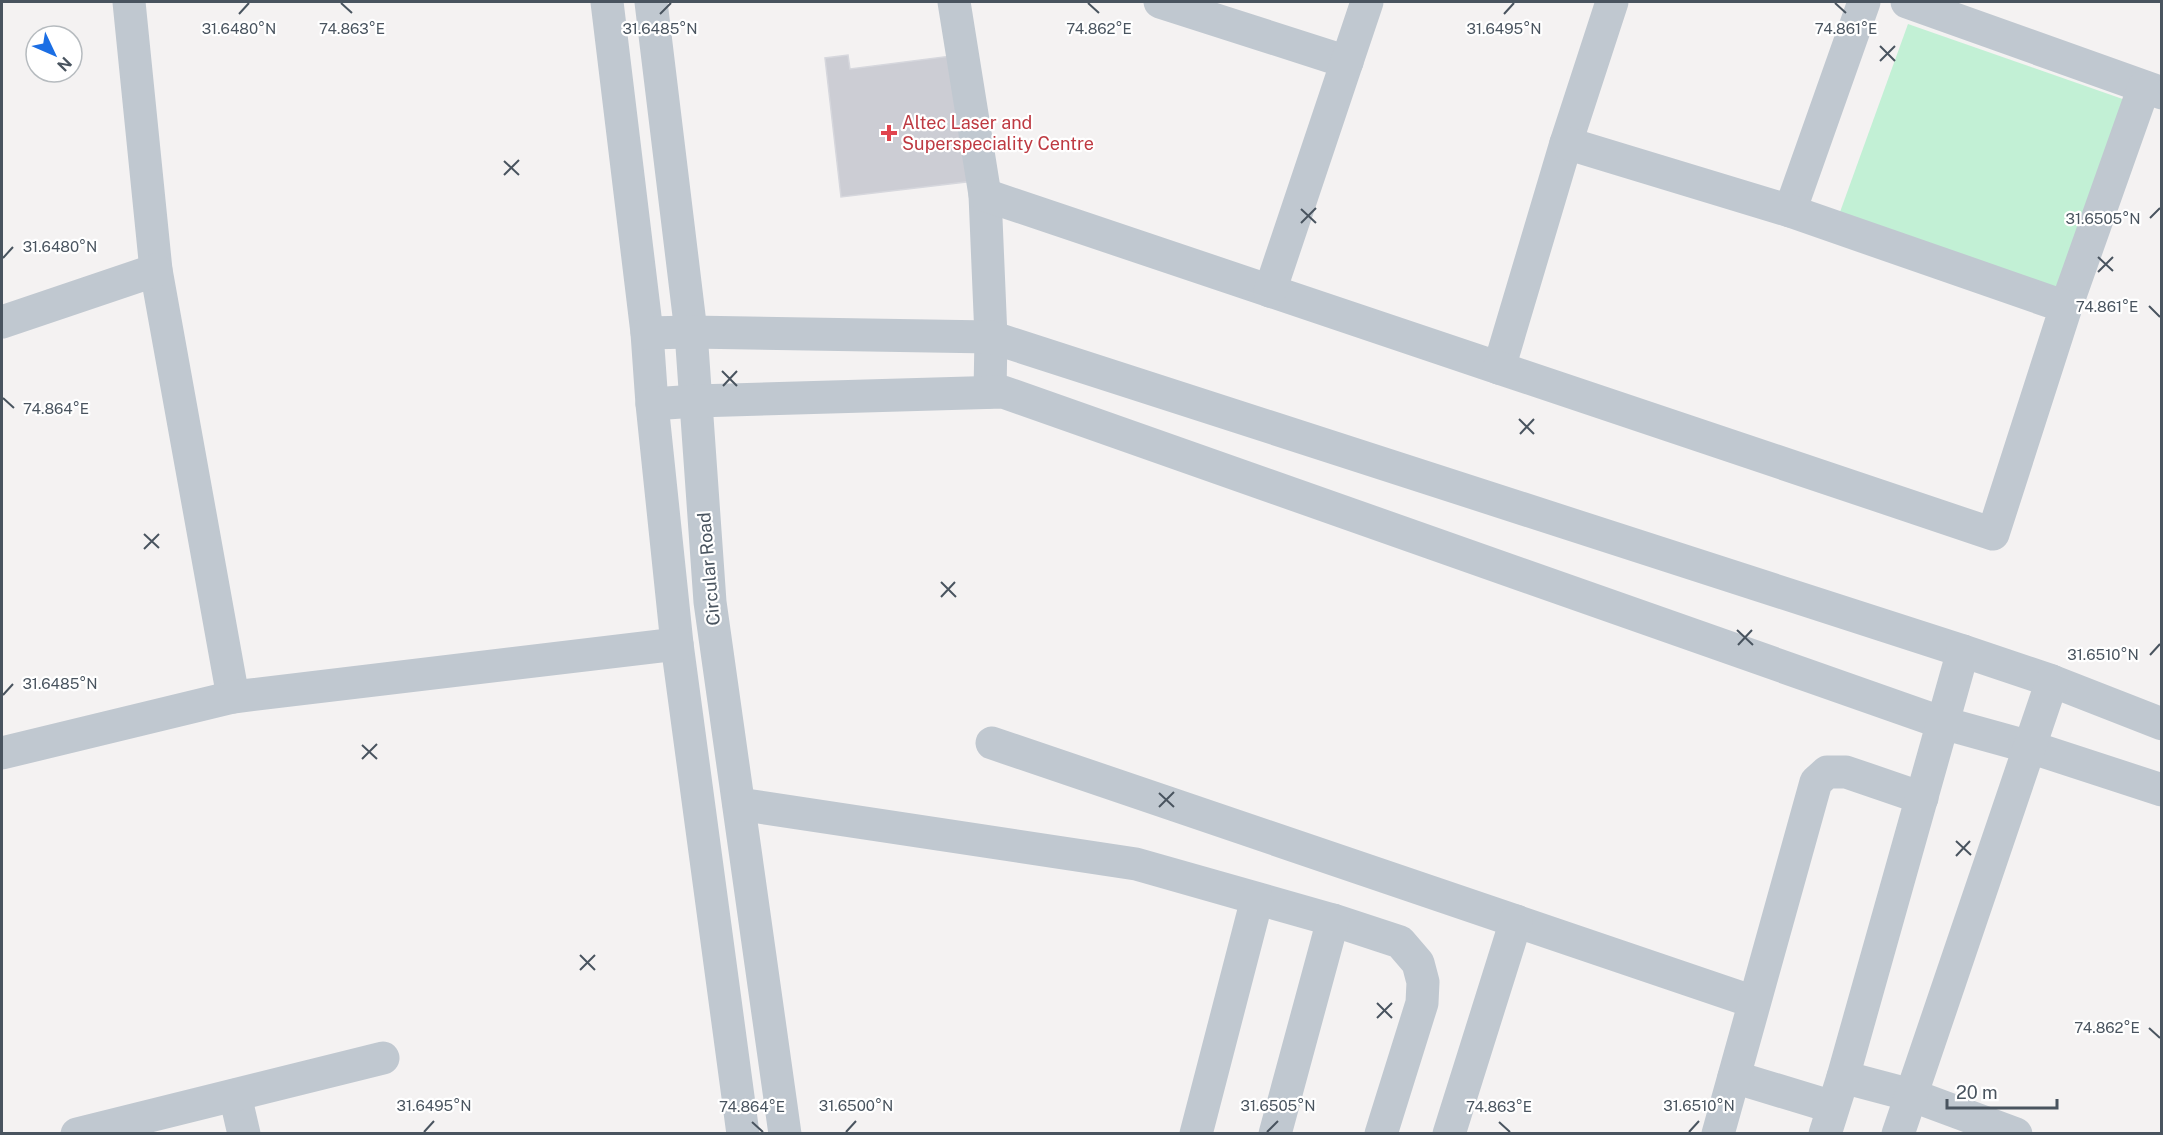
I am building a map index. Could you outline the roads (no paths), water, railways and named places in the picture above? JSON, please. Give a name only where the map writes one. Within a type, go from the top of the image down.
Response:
[{"type":"street","points":[[129,2],[156,270],[233,697]]},
{"type":"street","points":[[607,2],[647,333],[652,404],[677,644],[743,1134]]},
{"type":"street","name":"Circular Road","points":[[651,2],[691,332],[711,602],[785,1134]]},
{"type":"street","points":[[954,2],[985,195],[991,337],[990,392]]},
{"type":"street","points":[[1160,2],[1347,62]]},
{"type":"street","points":[[1270,291],[1366,2]]},
{"type":"street","points":[[1499,369],[1566,143],[1612,2]]},
{"type":"street","points":[[1790,212],[1864,2]]},
{"type":"street","points":[[985,195],[1993,534],[2066,307],[2153,90],[1907,2]]},
{"type":"street","points":[[1566,143],[1790,212],[2066,307]]},
{"type":"street","points":[[2,322],[156,270]]},
{"type":"street","points":[[647,333],[991,337],[1963,651],[2052,681],[2162,724]]},
{"type":"street","points":[[652,404],[1003,392],[1943,723],[2030,747],[2162,790]]},
{"type":"street","points":[[2,753],[233,697],[677,644]]},
{"type":"street","points":[[1834,1106],[1963,651]]},
{"type":"street","points":[[1898,1134],[2052,681]]},
{"type":"street","points":[[992,743],[1754,1002]]},
{"type":"street","points":[[1718,1134],[1816,782],[1827,772],[1846,772],[1922,798]]},
{"type":"street","points":[[739,804],[1136,864],[1333,920],[1400,942],[1418,963],[1423,982],[1422,1003],[1381,1134]]},
{"type":"street","points":[[1196,1134],[1257,899]]},
{"type":"street","points":[[1275,1134],[1333,920]]},
{"type":"street","points":[[1449,1134],[1516,921]]},
{"type":"street","points":[[77,1134],[383,1058]]},
{"type":"street","points":[[1734,1077],[1834,1106],[1911,1095],[2016,1134]]},
{"type":"street","points":[[236,1095],[244,1134]]},
{"type":"place","name":"Altec Laser and Superspeciality Centre","points":[[889,133]]}]
